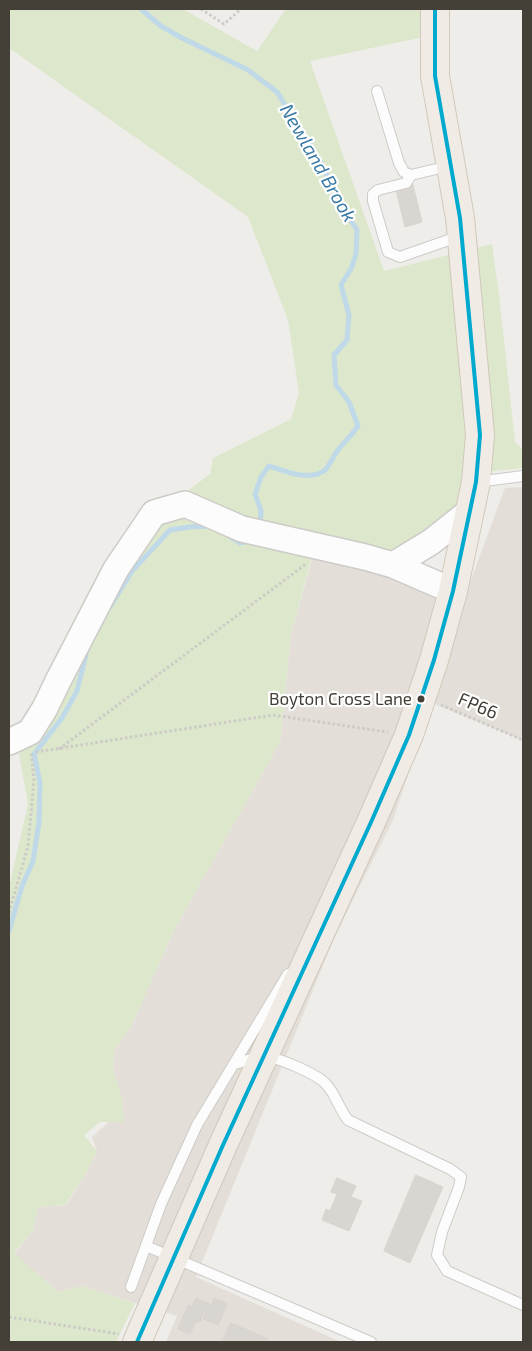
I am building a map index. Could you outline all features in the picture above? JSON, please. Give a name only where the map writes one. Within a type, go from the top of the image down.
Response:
[{"type":"main road","points":[[138,1340],[264,1056],[297,965],[409,735],[434,660],[453,591],[476,482],[480,435],[461,236],[434,76],[435,9]]},
{"type":"street","points":[[23,742],[45,708],[116,569],[154,514],[185,504],[242,529],[365,556],[393,565],[453,591]]},
{"type":"street","points":[[393,565],[431,542],[470,511]]},
{"type":"lane","points":[[377,91],[399,163],[404,172],[411,175],[450,166]]},
{"type":"lane","points":[[411,175],[406,183],[378,190],[373,194],[373,200],[388,252],[400,257],[461,236]]},
{"type":"lane","points":[[476,482],[523,476]]},
{"type":"lane","points":[[131,1287],[161,1204],[197,1125],[297,965]]},
{"type":"lane","points":[[234,1064],[264,1056],[298,1067],[325,1083],[348,1120],[450,1169],[461,1177],[442,1232],[437,1255],[447,1271],[523,1304]]},
{"type":"lane","points":[[146,1246],[371,1342]]},
{"type":"path","points":[[201,9],[224,24],[241,9]]},
{"type":"path","points":[[58,749],[327,548]]},
{"type":"path","name":"FP66","points":[[422,697],[523,740]]},
{"type":"path","points":[[9,913],[28,846],[34,779],[23,742],[58,749],[273,715],[409,735]]},
{"type":"path","points":[[9,1317],[138,1340]]},
{"type":"shaded area","points":[[523,487],[523,733],[520,739],[432,703],[393,820],[335,936],[196,1277],[341,1342],[166,1342],[177,1316],[81,1286],[58,1292],[14,1254],[33,1230],[38,1207],[66,1205],[84,1177],[97,1151],[92,1137],[109,1122],[124,1122],[122,1097],[113,1071],[114,1051],[131,1027],[174,930],[280,742],[291,634],[315,549],[463,601],[505,488]]},
{"type":"green space","points":[[9,9],[183,9],[257,51],[286,9],[424,9],[424,37],[310,61],[384,271],[492,244],[515,442],[523,450],[523,468],[486,472],[485,493],[408,558],[314,549],[291,634],[280,742],[174,930],[131,1027],[114,1051],[113,1071],[122,1097],[124,1122],[100,1122],[84,1135],[97,1151],[84,1177],[65,1205],[38,1207],[33,1230],[14,1253],[58,1292],[81,1286],[135,1303],[116,1342],[9,1342],[9,887],[28,804],[19,754],[33,718],[104,580],[185,493],[210,474],[213,458],[291,419],[299,393],[288,320],[248,217],[9,48]]},
{"type":"building","points":[[413,185],[422,222],[405,227],[396,190]]},
{"type":"building","points":[[416,1175],[443,1187],[410,1263],[384,1251]]},
{"type":"building","points":[[337,1178],[356,1186],[351,1197],[362,1201],[349,1231],[322,1220],[326,1209],[330,1211],[337,1194],[331,1192]]},
{"type":"building","points":[[196,1298],[212,1305],[214,1298],[227,1304],[218,1325],[203,1319],[206,1312],[204,1311],[200,1322],[196,1321],[190,1334],[178,1329],[188,1305],[192,1306]]},
{"type":"building","points":[[231,1323],[268,1339],[267,1342],[222,1342]]},
{"type":"waterway","name":"Newland Brook","points":[[141,9],[161,26],[248,70],[277,92],[322,164],[340,204],[357,230],[356,254],[351,269],[341,285],[349,315],[347,340],[334,355],[336,385],[349,402],[358,426],[336,452],[327,468],[319,473],[304,475],[290,473],[269,466],[261,477],[255,494],[261,511],[260,527]]},
{"type":"waterway","name":"Newland Brook","points":[[110,607],[132,571],[170,530],[210,526]]},
{"type":"waterway","name":"Newland Brook","points":[[229,536],[240,543],[248,541]]},
{"type":"waterway","name":"Newland Brook","points":[[9,931],[22,886],[33,861],[39,822],[40,783],[34,754],[62,718],[77,691],[87,650]]},
{"type":"transit line","points":[[137,1342],[223,1145],[409,735],[434,660],[453,591],[476,482],[480,435],[460,218],[435,76],[435,9]]},
{"type":"place","name":"Boyton Cross Lane","points":[[421,699]]}]
